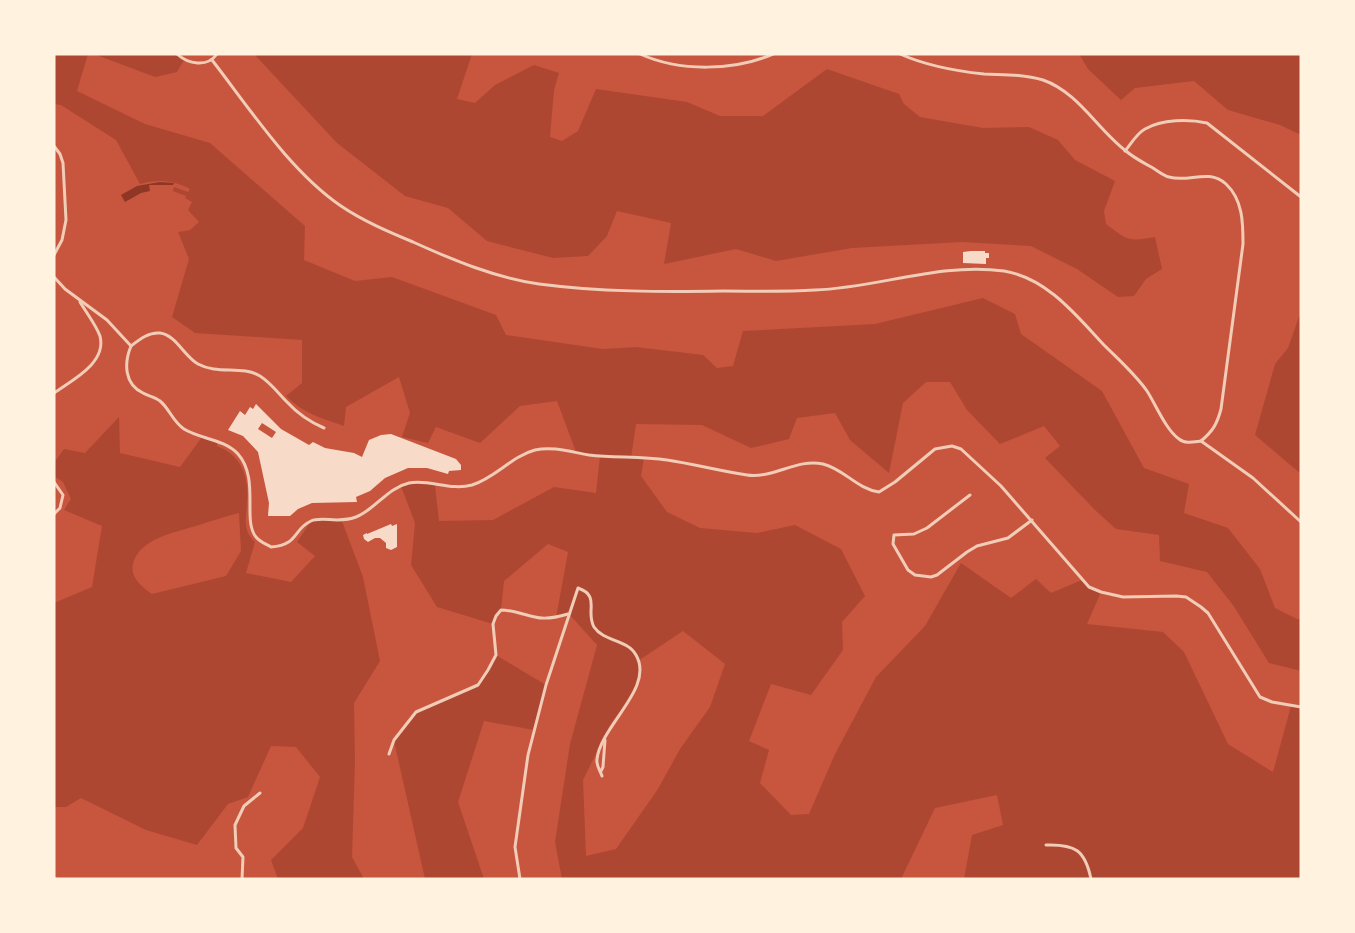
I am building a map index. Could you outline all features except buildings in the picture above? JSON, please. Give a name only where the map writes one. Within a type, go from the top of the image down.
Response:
[{"type":"street","points":[[177,54],[184,60],[195,62],[212,60],[217,54]]},
{"type":"street","points":[[640,54],[663,62],[703,66],[733,66],[773,54]]},
{"type":"street","points":[[212,60],[284,152],[319,188],[342,207],[387,231],[433,251],[493,273],[538,284],[648,292],[818,290],[932,273],[1003,271],[1019,275],[1038,284],[1060,299],[1146,391],[1171,432],[1179,440],[1201,441],[1212,432],[1218,423],[1221,409],[1242,244],[1243,219],[1232,192],[1217,177],[1202,175],[1187,178],[1170,177],[1125,151],[1080,105],[1047,81],[1030,76],[940,69],[900,54]]},
{"type":"street","points":[[1125,151],[1143,129],[1162,123],[1192,120],[1207,123],[1301,197]]},
{"type":"street","points":[[54,146],[63,163],[66,220],[62,240],[54,255]]},
{"type":"street","points":[[54,277],[64,289],[107,320],[131,346]]},
{"type":"street","points":[[54,393],[87,369],[96,359],[100,348],[99,336],[79,301]]},
{"type":"street","points":[[324,428],[301,415],[258,375],[246,370],[210,370],[196,363],[171,337],[161,333],[152,333],[131,346],[127,356],[126,370],[129,380],[136,388],[160,401],[183,428],[223,444],[238,454],[251,488],[250,522],[252,530],[256,538],[271,547],[287,544],[310,521],[319,519],[342,521],[368,512],[391,491],[401,486],[411,483],[446,487],[471,485],[482,481],[525,453],[545,448],[590,455],[664,459],[759,476],[815,463],[835,469],[865,488],[879,492],[895,482],[935,449],[952,446],[968,453],[1001,486],[1089,586],[1112,595],[1176,596],[1195,602],[1208,613],[1260,697],[1272,702],[1301,707]]},
{"type":"street","points":[[1201,441],[1252,478],[1301,522]]},
{"type":"street","points":[[54,482],[63,495],[60,508],[54,514]]},
{"type":"street","points":[[970,495],[927,528],[914,534],[894,535],[893,544],[908,570],[915,575],[931,577],[937,575],[977,546],[1008,538],[1032,520]]},
{"type":"street","points":[[520,879],[515,847],[528,755],[536,720],[578,588],[588,592],[594,626],[604,635],[630,647],[641,669],[634,692],[610,725],[601,744],[597,767],[601,774]]},
{"type":"street","points":[[389,754],[394,741],[416,712],[478,685],[496,655],[493,624],[501,610],[518,611],[536,618],[556,618],[568,614]]},
{"type":"street","points":[[242,879],[243,857],[237,848],[235,837],[237,818],[248,801],[260,793]]},
{"type":"street","points":[[1046,845],[1069,845],[1078,850],[1089,868],[1091,879]]},
{"type":"shaded area","points":[[54,54],[88,54],[77,91],[145,124],[210,143],[305,226],[304,260],[355,281],[392,277],[496,315],[506,335],[603,349],[636,347],[703,355],[717,368],[733,366],[743,331],[875,324],[983,298],[1015,314],[1021,334],[1102,391],[1144,468],[1189,484],[1184,513],[1228,528],[1260,569],[1275,608],[1301,619],[1301,671],[1269,663],[1233,605],[1207,572],[1160,561],[1159,535],[1116,529],[1096,511],[1045,458],[1060,446],[1044,426],[1000,444],[967,410],[950,382],[926,382],[903,403],[889,473],[850,440],[835,413],[797,418],[789,439],[751,448],[702,425],[636,424],[631,458],[644,458],[641,476],[667,512],[700,528],[757,533],[795,525],[841,549],[865,596],[842,622],[843,650],[811,695],[771,684],[749,741],[769,750],[760,783],[791,815],[809,814],[835,754],[876,677],[925,626],[961,563],[1011,598],[1036,579],[1051,593],[1082,580],[1089,587],[1101,592],[1087,624],[1163,632],[1184,652],[1228,744],[1273,772],[1291,706],[1301,707],[1301,879],[964,879],[972,835],[1003,825],[997,795],[935,808],[901,879],[562,879],[555,842],[570,744],[597,645],[569,614],[556,618],[568,552],[548,544],[504,581],[501,610],[493,624],[437,607],[411,565],[415,523],[401,486],[411,483],[435,485],[439,521],[493,520],[554,487],[596,493],[600,456],[576,452],[557,401],[520,406],[480,443],[436,427],[428,443],[402,437],[410,413],[399,377],[346,407],[344,426],[305,411],[286,396],[302,383],[302,340],[195,333],[172,317],[189,259],[178,232],[190,230],[199,222],[188,210],[192,202],[185,198],[186,196],[173,191],[174,187],[188,192],[190,189],[165,181],[140,184],[116,140],[61,105],[54,104]],"holes":[[[683,631],[725,664],[710,707],[680,749],[658,789],[616,849],[586,856],[583,780],[610,725],[634,692],[640,678],[638,661]]]},
{"type":"shaded area","points":[[94,54],[177,54],[184,60],[177,72],[155,77]]},
{"type":"shaded area","points":[[254,54],[472,54],[457,99],[475,103],[495,85],[534,65],[559,73],[554,90],[550,137],[562,141],[578,131],[596,89],[687,102],[720,116],[763,116],[827,69],[899,94],[904,104],[920,117],[983,128],[1029,127],[1058,140],[1075,160],[1115,181],[1104,211],[1106,224],[1128,238],[1155,237],[1162,269],[1146,279],[1134,296],[1118,297],[1077,269],[1031,246],[962,242],[852,248],[776,261],[736,249],[664,264],[671,223],[617,211],[607,236],[588,256],[553,258],[487,241],[448,208],[405,196],[337,143]]},
{"type":"shaded area","points":[[1079,54],[1301,54],[1301,135],[1280,125],[1228,110],[1194,81],[1135,88],[1121,100],[1088,69]]},
{"type":"shaded area","points":[[160,182],[174,183],[173,185],[149,185],[150,191],[125,202],[121,195],[137,186]]},
{"type":"shaded area","points":[[1301,311],[1301,474],[1255,435],[1275,364],[1288,348]]},
{"type":"shaded area","points":[[119,417],[120,453],[180,467],[202,437],[217,442],[217,446],[238,461],[247,483],[246,527],[255,542],[246,573],[291,582],[315,556],[297,542],[311,521],[319,519],[342,521],[363,577],[380,661],[354,703],[352,857],[364,879],[278,879],[271,860],[303,828],[320,777],[296,747],[271,746],[248,797],[228,804],[197,845],[146,830],[81,798],[66,807],[54,807],[54,603],[92,587],[102,526],[64,510],[71,499],[63,482],[54,476],[54,463],[64,449],[85,453]],"holes":[[[239,513],[241,551],[226,576],[152,594],[133,574],[133,564],[137,555],[151,542],[160,537]]]},
{"type":"shaded area","points":[[496,655],[546,685],[534,730],[484,721],[458,802],[484,879],[425,879],[394,741],[416,712],[478,685]]}]
